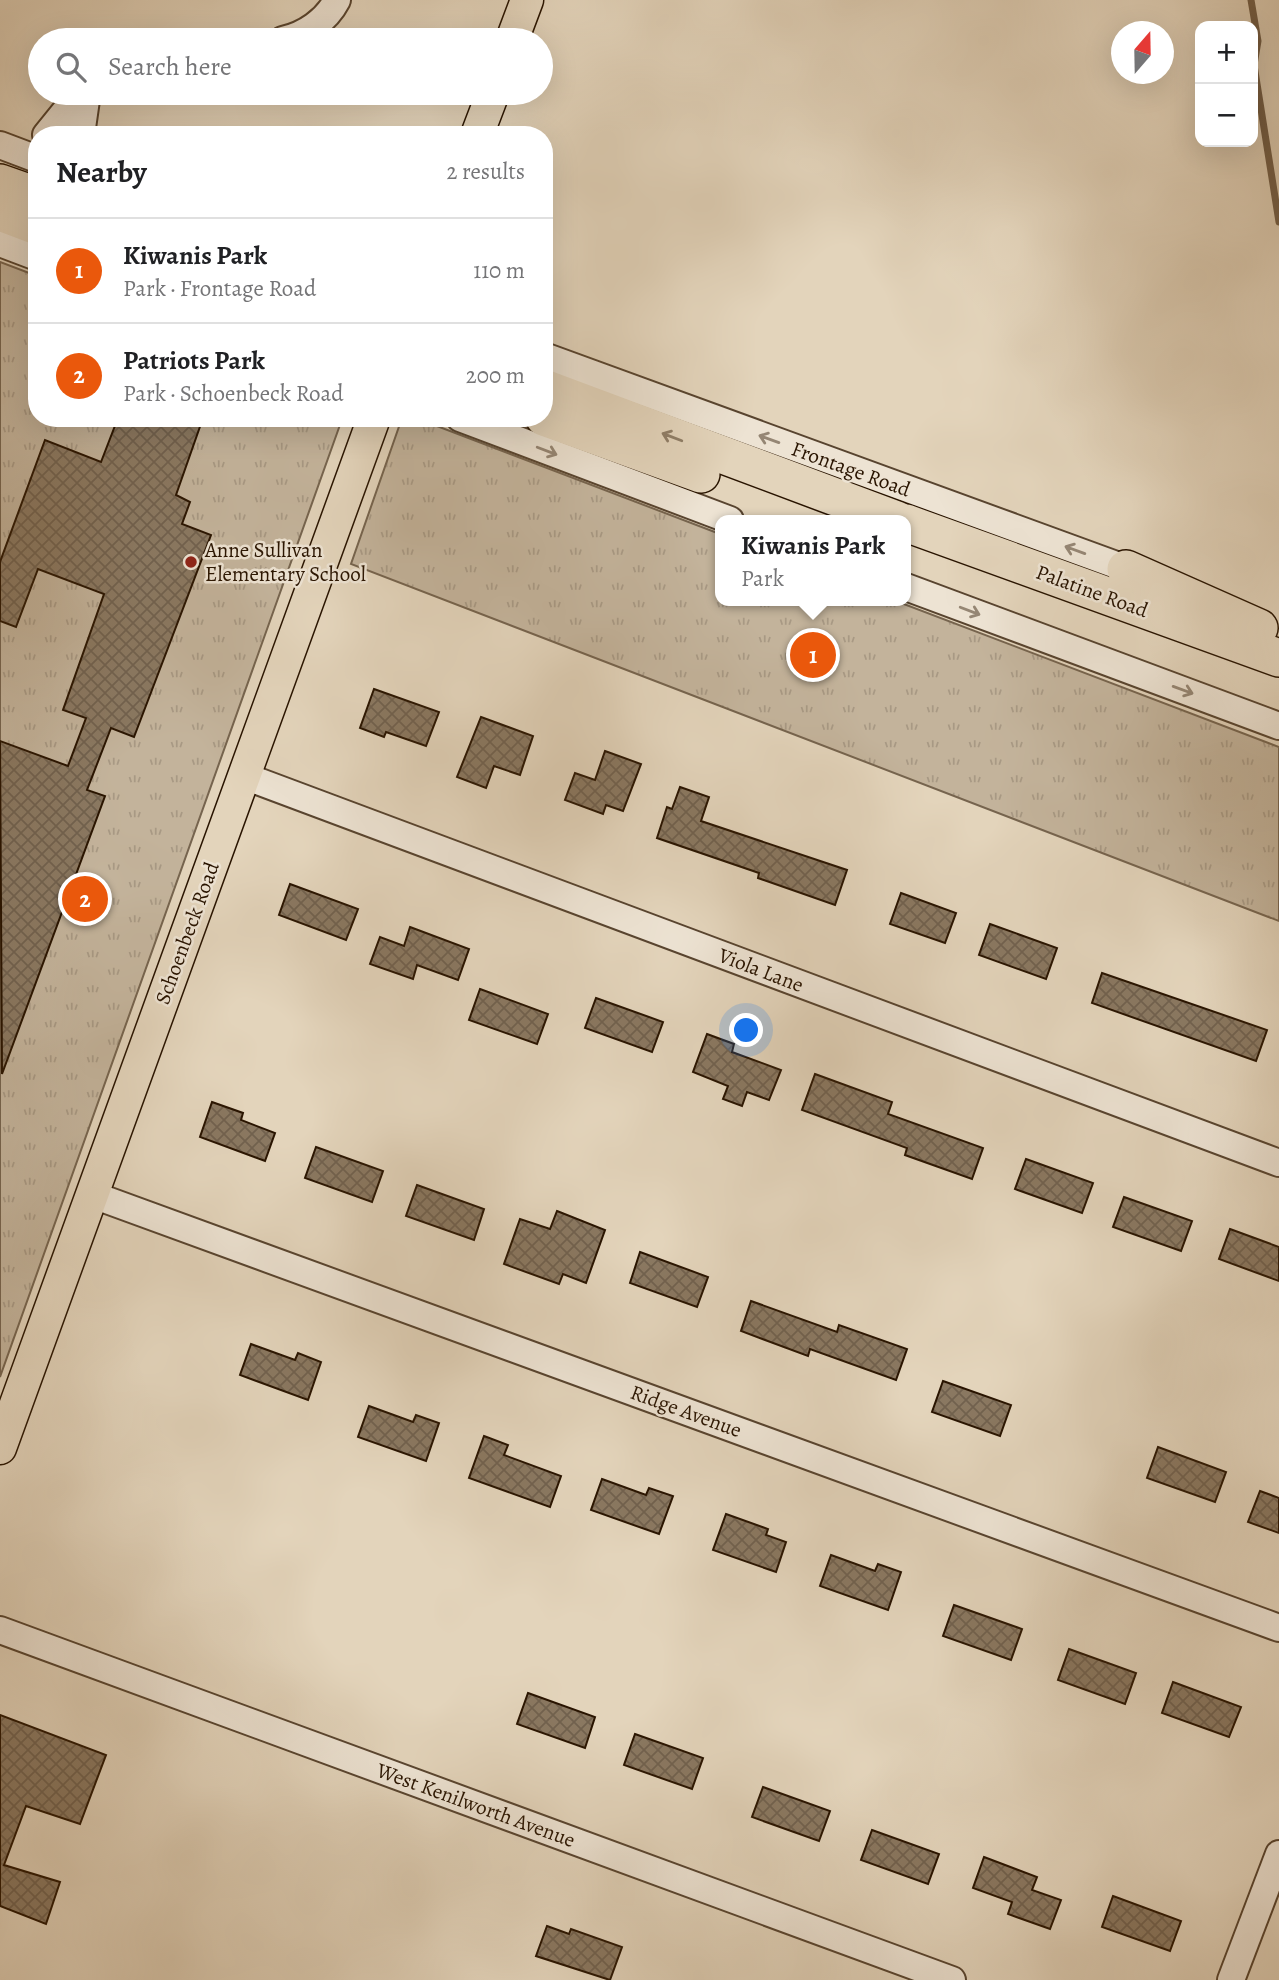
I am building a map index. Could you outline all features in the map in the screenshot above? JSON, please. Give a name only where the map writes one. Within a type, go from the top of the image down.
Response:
[{"type":"highway","points":[[0,183],[28,193]]},
{"type":"highway","points":[[0,212],[28,223]]},
{"type":"highway","points":[[553,391],[884,515]]},
{"type":"highway","points":[[553,420],[814,515]]},
{"type":"highway","name":"Palatine Road","points":[[911,525],[1279,659]]},
{"type":"highway","name":"Palatine Road","points":[[911,550],[1279,683]]},
{"type":"highway","points":[[1126,569],[1279,636]]},
{"type":"main road","points":[[516,28],[527,0]]},
{"type":"main road","points":[[480,126],[488,105]]},
{"type":"main road","name":"Schoenbeck Road","points":[[0,1448],[371,427]]},
{"type":"street","points":[[310,28],[332,11],[337,0]]},
{"type":"street","points":[[53,126],[70,105]]},
{"type":"street","points":[[82,126],[85,105]]},
{"type":"street","points":[[0,145],[28,152]]},
{"type":"street","points":[[0,243],[28,254]]},
{"type":"street","name":"Frontage Road","points":[[553,359],[1126,569],[1279,619]]},
{"type":"street","points":[[484,427],[717,515]]},
{"type":"street","points":[[911,588],[1279,726]]},
{"type":"street","name":"Viola Lane","points":[[244,776],[1279,1163]]},
{"type":"street","name":"Ridge Avenue","points":[[93,1195],[1279,1628]]},
{"type":"street","name":"West Kenilworth Avenue","points":[[0,1630],[952,1980]]},
{"type":"street","points":[[1231,1980],[1279,1854]]},
{"type":"green space","points":[[0,262],[28,273],[28,427],[339,427],[0,1377]]},
{"type":"green space","points":[[399,427],[440,427],[715,532],[715,606],[909,606],[1279,747],[1279,921],[351,564]]},
{"type":"building","points":[[115,427],[200,427],[176,495],[190,502],[182,524],[211,535],[134,737],[111,728],[87,790],[105,796],[2,1074],[0,741],[68,766],[86,718],[63,710],[104,594],[38,569],[16,627],[0,621],[0,562],[45,440],[101,462]]},
{"type":"building","points":[[374,689],[439,712],[426,746],[386,732],[384,737],[360,728]]},
{"type":"building","points":[[481,717],[533,736],[520,775],[494,766],[486,788],[457,777]]},
{"type":"building","points":[[605,751],[641,764],[623,811],[606,805],[603,814],[565,800],[575,773],[595,780]]},
{"type":"building","points":[[680,787],[709,797],[701,821],[847,870],[835,905],[758,878],[759,873],[657,838],[667,807],[672,809]]},
{"type":"building","points":[[290,884],[358,909],[346,940],[279,915]]},
{"type":"building","points":[[901,893],[956,913],[945,943],[890,924]]},
{"type":"building","points":[[990,924],[1057,948],[1046,979],[979,955]]},
{"type":"building","points":[[410,927],[469,949],[458,980],[417,965],[413,979],[370,964],[380,937],[404,946]]},
{"type":"building","points":[[1102,973],[1267,1030],[1256,1061],[1092,1003]]},
{"type":"building","points":[[480,989],[548,1014],[537,1044],[469,1020]]},
{"type":"building","points":[[596,998],[663,1022],[652,1052],[585,1028]]},
{"type":"building","points":[[707,1034],[734,1044],[732,1052],[781,1070],[769,1100],[747,1092],[742,1106],[723,1099],[728,1086],[693,1072]]},
{"type":"building","points":[[815,1074],[892,1102],[888,1114],[983,1148],[972,1179],[905,1155],[907,1148],[802,1110]]},
{"type":"building","points":[[212,1102],[243,1113],[241,1120],[275,1133],[265,1161],[200,1137]]},
{"type":"building","points":[[316,1147],[383,1171],[372,1202],[305,1178]]},
{"type":"building","points":[[1026,1159],[1093,1183],[1082,1213],[1015,1189]]},
{"type":"building","points":[[417,1185],[484,1209],[474,1240],[406,1216]]},
{"type":"building","points":[[1124,1197],[1192,1221],[1181,1251],[1113,1227]]},
{"type":"building","points":[[557,1211],[605,1230],[586,1283],[563,1274],[559,1284],[504,1264],[520,1219],[550,1229]]},
{"type":"building","points":[[1230,1229],[1279,1247],[1279,1281],[1219,1259]]},
{"type":"building","points":[[640,1252],[708,1277],[697,1307],[630,1283]]},
{"type":"building","points":[[751,1301],[837,1332],[839,1325],[907,1349],[896,1380],[810,1349],[808,1356],[741,1331]]},
{"type":"building","points":[[251,1344],[295,1360],[298,1353],[321,1362],[308,1400],[240,1375]]},
{"type":"building","points":[[943,1381],[1011,1405],[1000,1436],[932,1412]]},
{"type":"building","points":[[369,1406],[413,1422],[416,1415],[439,1423],[426,1461],[358,1437]]},
{"type":"building","points":[[484,1436],[508,1445],[504,1455],[561,1476],[550,1507],[469,1478]]},
{"type":"building","points":[[1158,1447],[1226,1472],[1215,1502],[1147,1478]]},
{"type":"building","points":[[602,1479],[646,1495],[649,1488],[673,1496],[659,1534],[591,1510]]},
{"type":"building","points":[[1260,1491],[1279,1498],[1279,1533],[1248,1522]]},
{"type":"building","points":[[726,1514],[768,1529],[766,1535],[786,1542],[776,1572],[713,1550]]},
{"type":"building","points":[[831,1555],[875,1571],[878,1564],[901,1572],[888,1610],[820,1586]]},
{"type":"building","points":[[954,1605],[1022,1629],[1011,1660],[943,1636]]},
{"type":"building","points":[[1069,1649],[1136,1673],[1125,1704],[1058,1680]]},
{"type":"building","points":[[1173,1682],[1241,1707],[1229,1737],[1162,1713]]},
{"type":"building","points":[[528,1693],[595,1717],[585,1748],[517,1724]]},
{"type":"building","points":[[0,1715],[106,1755],[80,1824],[26,1806],[4,1865],[60,1882],[46,1924],[0,1906]]},
{"type":"building","points":[[635,1734],[703,1758],[692,1789],[624,1765]]},
{"type":"building","points":[[763,1787],[830,1811],[819,1841],[752,1817]]},
{"type":"building","points":[[872,1830],[939,1854],[928,1884],[861,1860]]},
{"type":"building","points":[[984,1857],[1037,1877],[1032,1890],[1061,1900],[1050,1929],[1008,1914],[1012,1902],[973,1888]]},
{"type":"building","points":[[1113,1896],[1181,1921],[1170,1951],[1102,1927]]},
{"type":"building","points":[[547,1926],[569,1934],[571,1929],[622,1947],[610,1980],[536,1956]]},
{"type":"waterway","points":[[1251,0],[1258,41],[1254,65],[1279,222]]},
{"type":"place","name":"Anne Sullivan Elementary School","points":[[191,562]]},
{"type":"place","name":"Kiwanis Park","points":[[813,655]]},
{"type":"place","name":"Patriots Park","points":[[85,899]]}]
